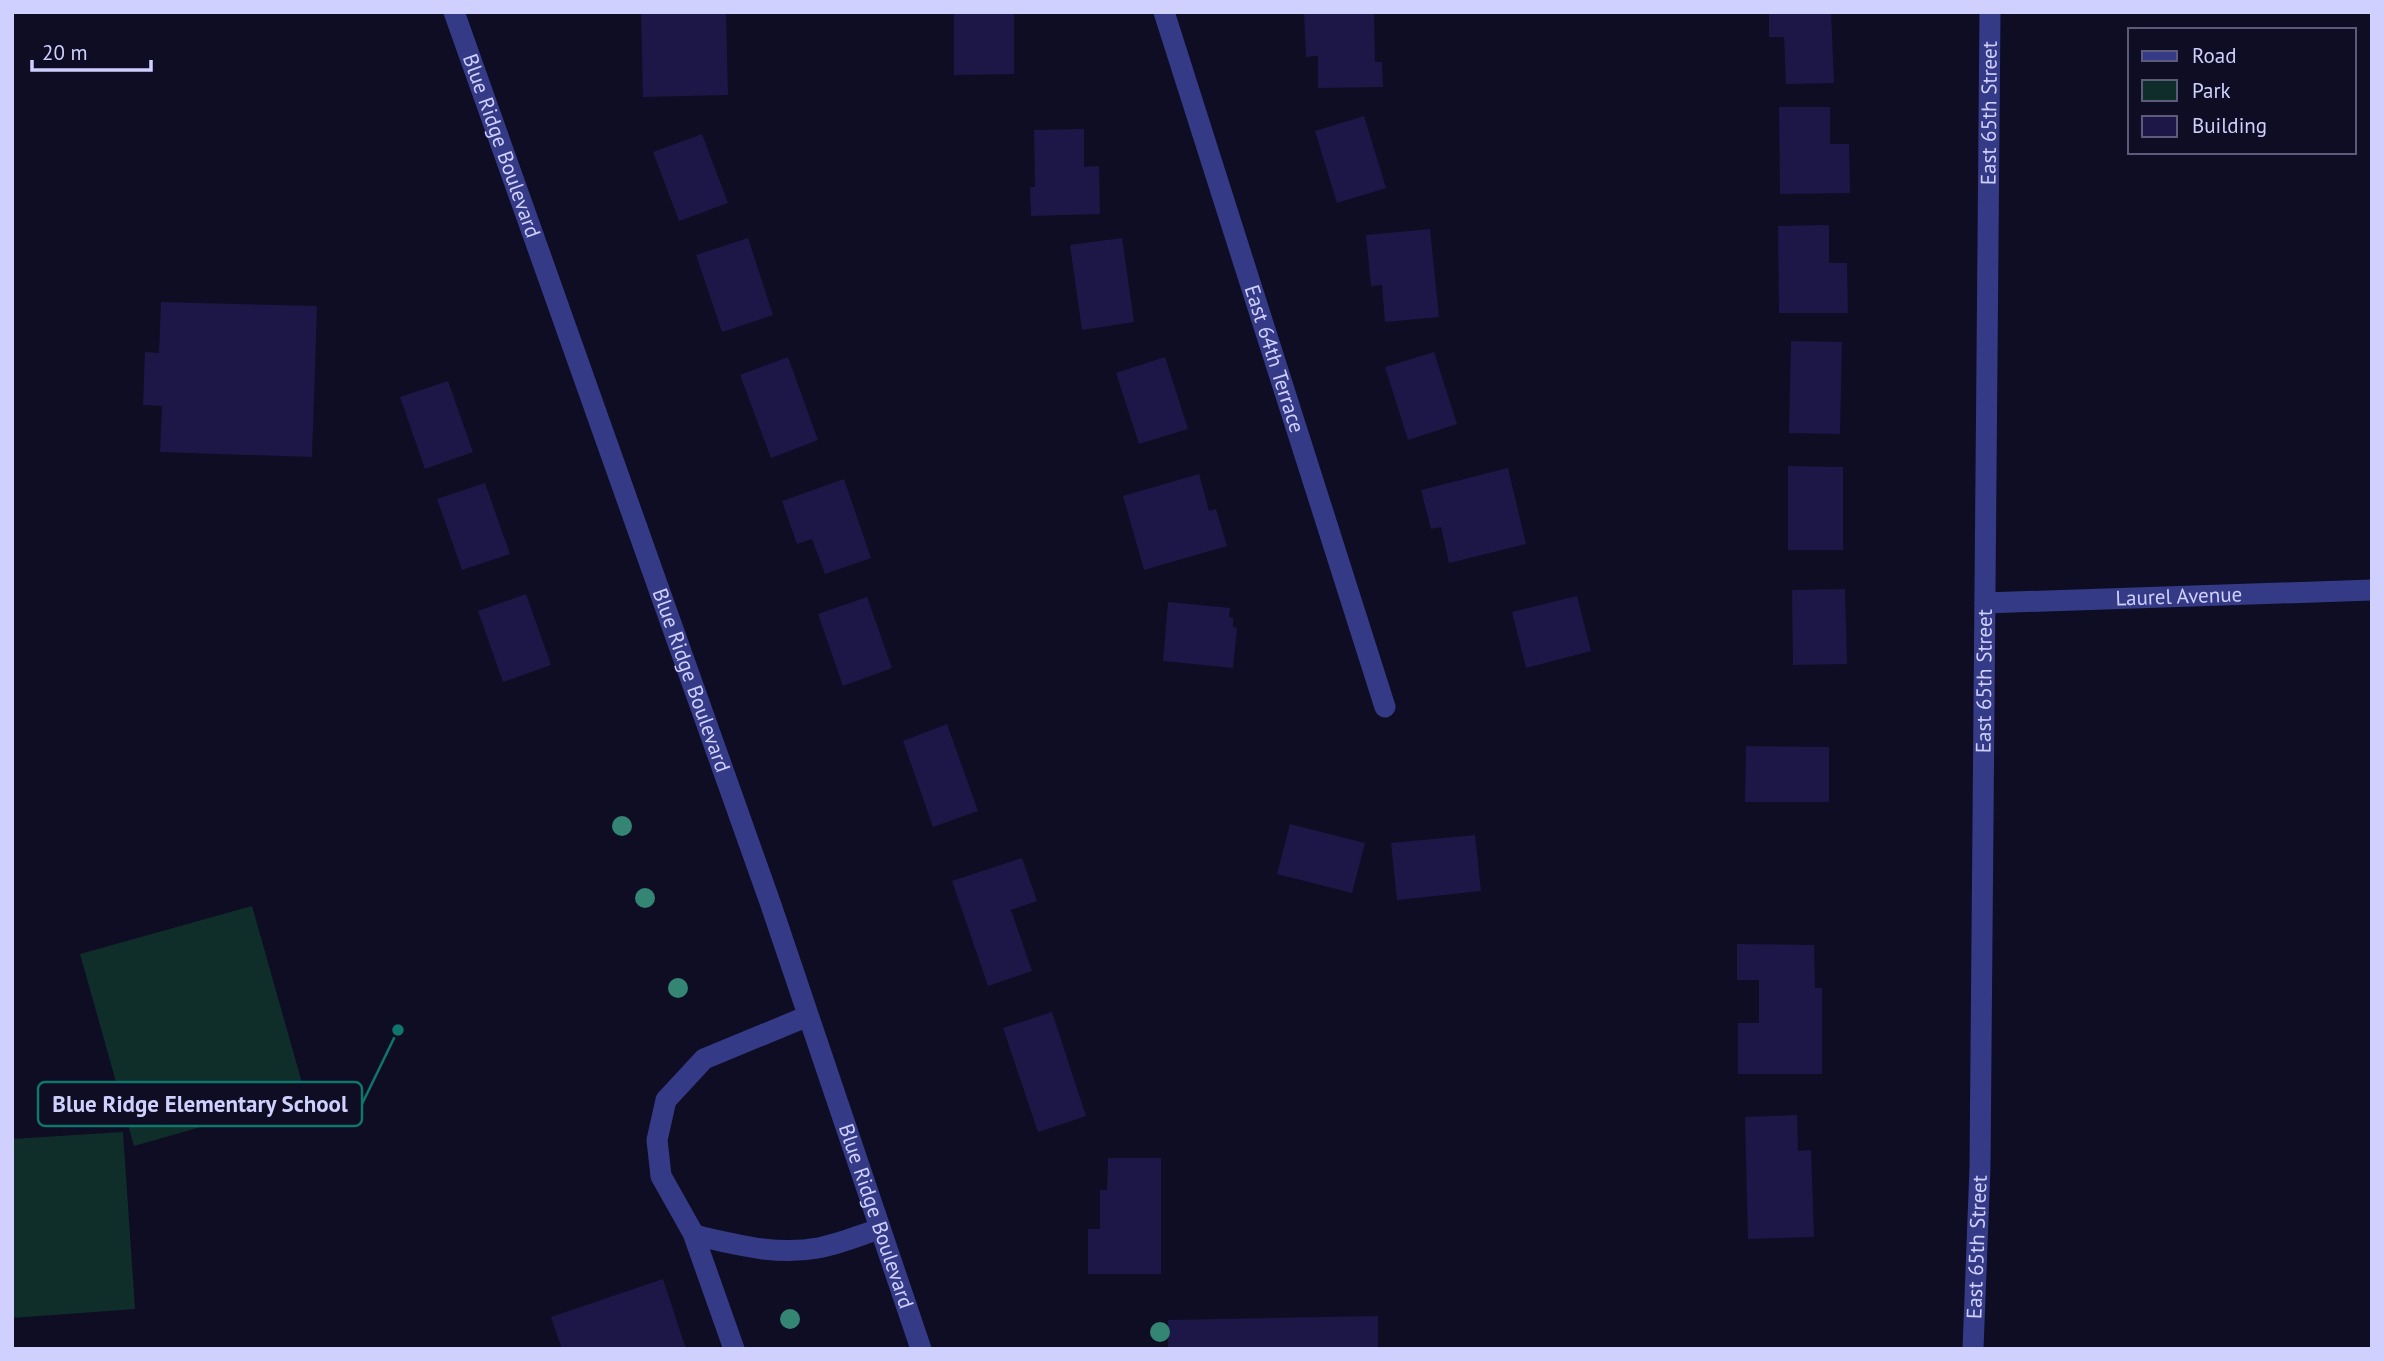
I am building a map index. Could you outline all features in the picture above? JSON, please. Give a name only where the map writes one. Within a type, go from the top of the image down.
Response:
[{"type":"street","name":"Blue Ridge Boulevard","points":[[454,12],[808,1016],[921,1349]]},
{"type":"street","name":"East 64th Terrace","points":[[1164,12],[1385,707]]},
{"type":"street","name":"East 65th Street","points":[[1973,1349],[1980,1167],[1990,12]]},
{"type":"street","name":"Laurel Avenue","points":[[1985,603],[2372,590]]},
{"type":"street","points":[[734,1349],[694,1235],[661,1176],[657,1140],[666,1100],[704,1059],[808,1016]]},
{"type":"street","points":[[694,1235],[749,1248],[793,1251],[818,1248],[880,1229]]},
{"type":"green space","points":[[252,906],[306,1097],[134,1146],[80,954]]},
{"type":"green space","points":[[123,1132],[135,1309],[12,1318],[12,1139]]},
{"type":"building","points":[[641,12],[726,12],[728,95],[643,97]]},
{"type":"building","points":[[954,12],[1014,12],[1014,74],[954,75]]},
{"type":"building","points":[[1304,12],[1374,12],[1375,62],[1382,62],[1383,87],[1318,88],[1318,56],[1306,57]]},
{"type":"building","points":[[1769,12],[1831,12],[1834,83],[1786,84],[1784,37],[1769,37]]},
{"type":"building","points":[[1779,107],[1830,107],[1830,144],[1849,144],[1850,193],[1780,194]]},
{"type":"building","points":[[1364,116],[1386,188],[1337,203],[1315,131]]},
{"type":"building","points":[[1084,129],[1084,167],[1099,166],[1100,214],[1031,216],[1030,187],[1035,187],[1034,130]]},
{"type":"building","points":[[702,134],[728,203],[679,221],[653,152]]},
{"type":"building","points":[[1829,225],[1829,263],[1847,263],[1848,313],[1779,313],[1778,226]]},
{"type":"building","points":[[1430,229],[1439,317],[1385,322],[1382,285],[1371,286],[1366,235]]},
{"type":"building","points":[[748,238],[773,315],[722,332],[696,255]]},
{"type":"building","points":[[1122,238],[1134,322],[1082,330],[1070,245]]},
{"type":"building","points":[[161,302],[317,306],[312,457],[160,452],[162,406],[143,405],[145,352],[159,353]]},
{"type":"building","points":[[1791,341],[1842,342],[1840,434],[1789,433]]},
{"type":"building","points":[[1434,352],[1457,424],[1408,440],[1385,367]]},
{"type":"building","points":[[788,357],[818,440],[771,458],[740,375]]},
{"type":"building","points":[[1165,357],[1188,429],[1139,444],[1116,373]]},
{"type":"building","points":[[448,381],[473,452],[425,469],[400,397]]},
{"type":"building","points":[[1788,466],[1843,467],[1843,550],[1788,550]]},
{"type":"building","points":[[1508,468],[1526,544],[1449,563],[1441,527],[1431,529],[1421,490]]},
{"type":"building","points":[[1199,474],[1209,511],[1216,509],[1227,546],[1144,570],[1123,496]]},
{"type":"building","points":[[844,479],[871,558],[825,574],[812,539],[797,544],[782,501]]},
{"type":"building","points":[[485,483],[510,554],[462,570],[437,499]]},
{"type":"building","points":[[1845,589],[1847,664],[1793,665],[1792,590]]},
{"type":"building","points":[[526,594],[551,665],[503,682],[478,611]]},
{"type":"building","points":[[1577,596],[1591,651],[1526,668],[1512,612]]},
{"type":"building","points":[[867,597],[892,668],[843,686],[818,614]]},
{"type":"building","points":[[1168,602],[1230,608],[1229,617],[1233,618],[1233,627],[1237,628],[1233,668],[1163,661]]},
{"type":"building","points":[[947,724],[978,811],[933,827],[903,741]]},
{"type":"building","points":[[1746,746],[1829,747],[1829,802],[1745,802]]},
{"type":"building","points":[[1290,824],[1365,843],[1352,893],[1277,874]]},
{"type":"building","points":[[1475,835],[1481,891],[1397,900],[1391,843]]},
{"type":"building","points":[[1022,858],[1037,901],[1011,910],[1032,971],[988,986],[952,881]]},
{"type":"building","points":[[1737,944],[1814,945],[1815,988],[1822,988],[1822,1074],[1738,1074],[1738,1023],[1759,1023],[1759,980],[1737,980]]},
{"type":"building","points":[[1052,1012],[1086,1116],[1038,1132],[1003,1028]]},
{"type":"building","points":[[1797,1115],[1798,1151],[1811,1150],[1814,1237],[1748,1239],[1745,1117]]},
{"type":"building","points":[[1108,1158],[1161,1158],[1161,1274],[1088,1274],[1088,1229],[1100,1229],[1100,1190],[1107,1190]]},
{"type":"building","points":[[663,1279],[686,1349],[562,1349],[551,1317]]},
{"type":"building","points":[[1378,1316],[1378,1349],[1168,1349],[1168,1320]]},
{"type":"place","name":"Blue Ridge Elementary School","points":[[398,1030]]}]
